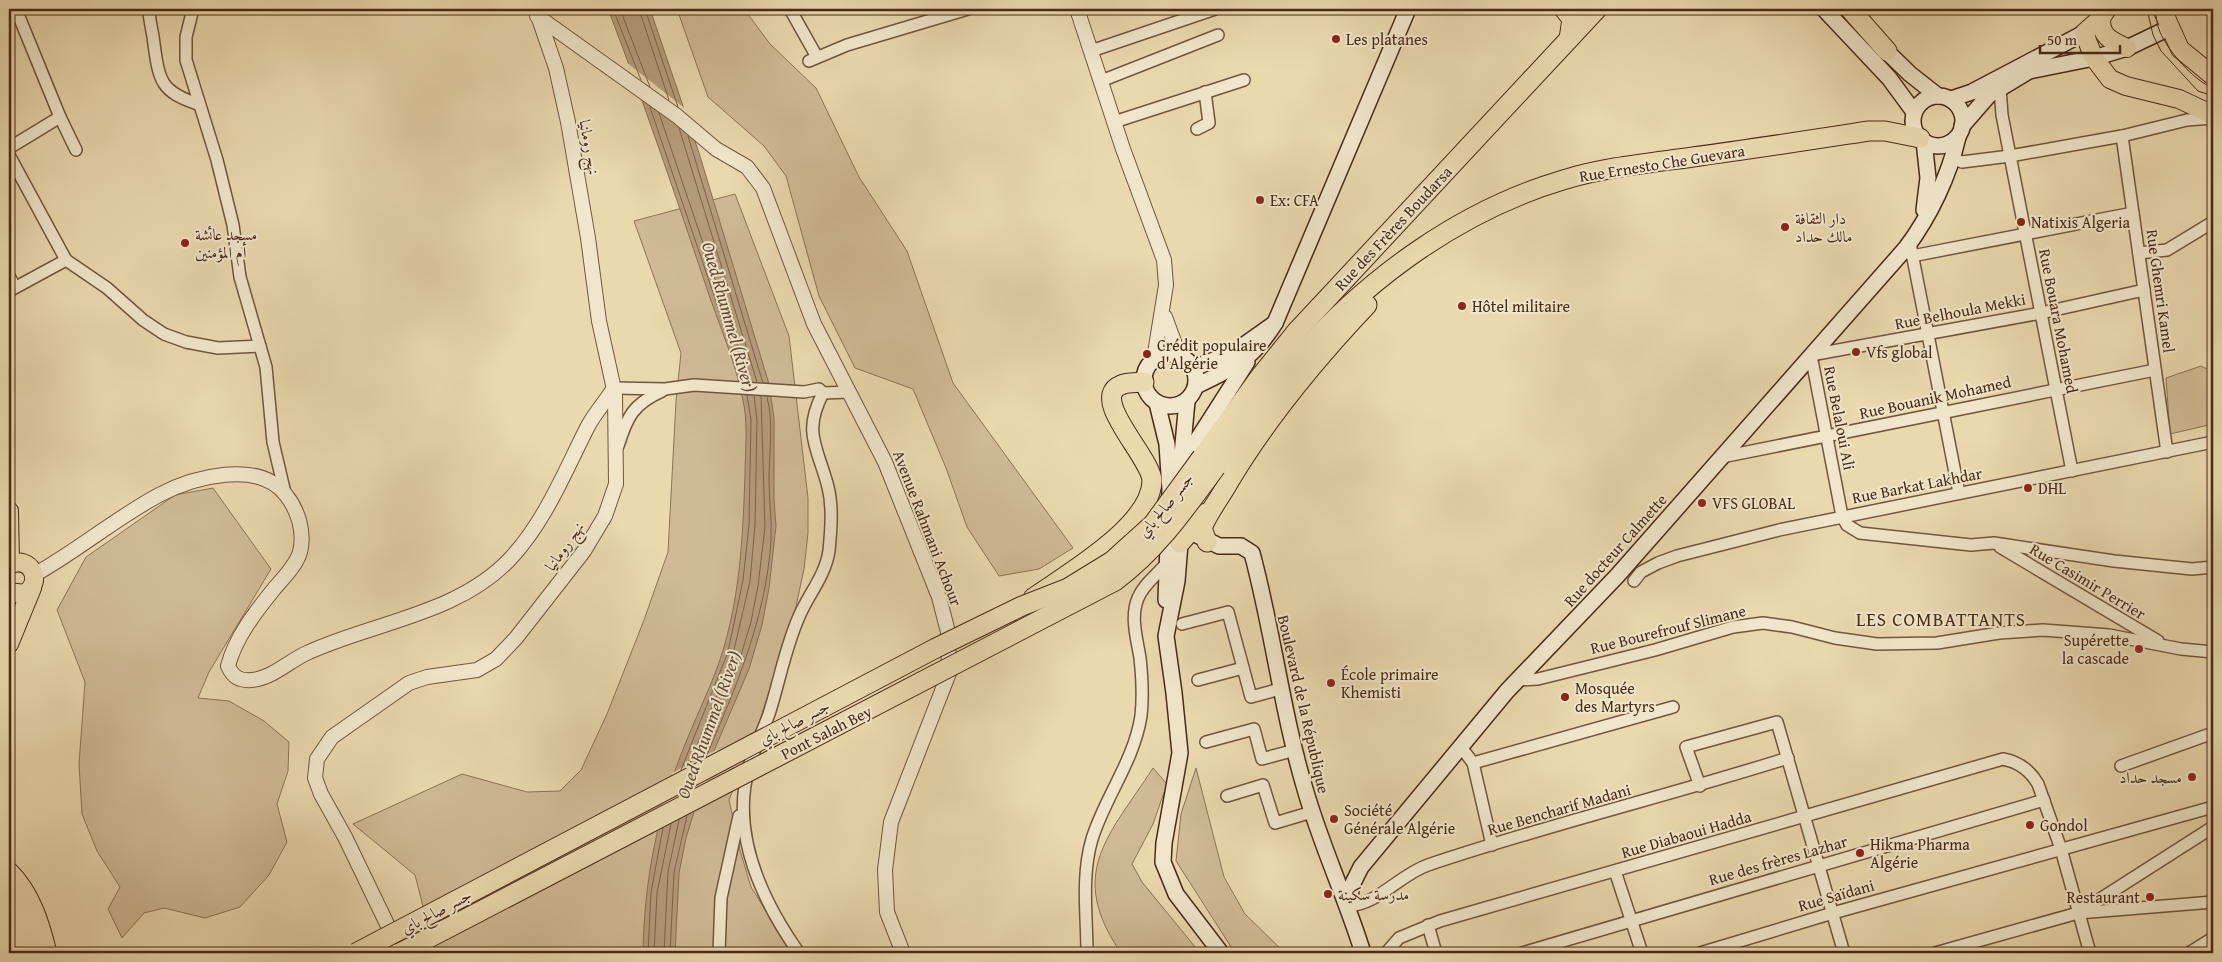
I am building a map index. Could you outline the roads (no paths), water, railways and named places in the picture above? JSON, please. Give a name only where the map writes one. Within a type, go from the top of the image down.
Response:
[{"type":"highway","points":[[1564,9],[1572,19],[1569,39]]},
{"type":"highway","name":"Rue des Frères Boudarsa","points":[[1209,462],[1259,378],[1296,332],[1597,9]]},
{"type":"highway","points":[[1850,9],[1887,51]]},
{"type":"highway","name":"Rue Ernesto Che Guevara","points":[[1395,268],[1416,251],[1480,214],[1517,196],[1587,174],[1869,131],[1885,131],[1922,140]]},
{"type":"highway","points":[[1209,462],[1301,354],[1330,323],[1395,268]]},
{"type":"highway","points":[[1207,542],[1202,528],[1238,465],[1287,397],[1331,343],[1369,303],[1395,268]]},
{"type":"highway","points":[[1022,606],[1103,548],[1137,516],[1151,488],[1149,466],[1116,415],[1111,396],[1118,386],[1144,382]]},
{"type":"highway","name":"جسر صالح باي","points":[[356,953],[936,648],[1022,606],[1068,588],[1125,550],[1153,524],[1209,462]]},
{"type":"highway","name":"Pont Salah Bey","points":[[400,953],[1115,581],[1136,566],[1158,544],[1209,462]]},
{"type":"highway","points":[[1186,537],[1222,493]]},
{"type":"highway","points":[[9,872],[24,888],[29,898],[42,951]]},
{"type":"highway","points":[[12,887],[12,920],[20,953]]},
{"type":"main road","points":[[1824,9],[1889,78],[1914,112],[1914,128],[1922,140],[1938,146],[1945,145],[1960,131],[1982,101],[2029,71],[2049,65],[2094,58],[2127,48],[2169,28]]},
{"type":"main road","points":[[1842,9],[1910,74],[1962,112],[1960,131]]},
{"type":"main road","points":[[2162,9],[2180,49],[2213,76]]},
{"type":"main road","points":[[1158,403],[1172,406],[1186,400],[1196,386],[1232,369],[1252,355],[1262,345],[1275,323],[1408,11]]},
{"type":"main road","points":[[1914,112],[1926,98],[1945,98],[1972,92],[2084,33],[2104,14]]},
{"type":"main road","points":[[2104,14],[2100,28],[2106,37],[2127,48]]},
{"type":"main road","points":[[2084,33],[2094,58],[2102,71],[2118,83],[2179,99],[2213,116]]},
{"type":"main road","name":"Rue docteur Calmette","points":[[1348,906],[1352,885],[1361,867],[1518,680],[1617,576],[1811,355],[1911,250],[1951,158],[1960,131]]},
{"type":"main road","name":"Rue docteur Calmette","points":[[1922,140],[1928,178],[1922,224]]},
{"type":"main road","points":[[1194,368],[1234,352],[1275,323]]},
{"type":"main road","points":[[1196,386],[1194,368],[1185,358],[1179,355],[1166,354],[1154,359],[1146,369],[1144,382],[1146,390],[1158,403],[1167,444],[1170,481],[1166,564],[1166,636],[1180,754],[1164,843],[1163,862],[1176,894],[1221,953]]},
{"type":"main road","points":[[1182,473],[1252,355]]},
{"type":"main road","points":[[1166,636],[1186,537],[1182,506],[1182,473],[1186,400]]},
{"type":"main road","points":[[9,511],[9,565],[18,562],[27,564],[33,581],[9,644]]},
{"type":"main road","points":[[1186,537],[1207,542]]},
{"type":"main road","name":"Boulevard de la République","points":[[1207,542],[1219,546],[1241,546],[1252,553],[1280,689],[1312,812],[1348,906],[1363,953]]},
{"type":"main road","points":[[9,592],[19,595],[33,581]]},
{"type":"main road","points":[[12,887],[42,951]]},
{"type":"street","points":[[13,9],[20,19],[60,117],[76,150]]},
{"type":"street","points":[[149,9],[156,62],[162,82],[170,91],[198,104]]},
{"type":"street","points":[[193,9],[186,37],[186,60],[198,104],[217,160],[234,225],[240,277],[269,382],[273,442],[285,493],[298,515],[302,532],[300,552],[294,564],[267,598],[236,644],[228,666],[232,675],[239,679],[252,680],[267,676],[308,652],[446,601],[469,591],[490,578],[526,538],[551,498],[589,425],[614,388],[665,389],[694,385],[804,392],[819,389],[823,393],[849,392]]},
{"type":"street","points":[[790,9],[813,59],[873,37],[968,9]]},
{"type":"street","points":[[1077,9],[1114,122],[1164,260],[1166,285],[1164,309],[1154,359]]},
{"type":"street","points":[[1091,52],[1215,9]]},
{"type":"street","name":"Avenue Rahmani Achour","points":[[535,13],[677,116],[716,149],[747,167],[763,188],[814,324],[885,462],[939,597],[950,648],[949,673],[894,813],[888,836],[885,898],[891,926],[903,953]]},
{"type":"street","name":"نهج رومانيا","points":[[400,953],[346,837],[321,794],[315,778],[317,759],[332,737],[410,683],[427,677],[477,670],[502,653],[584,551],[600,525],[616,484],[614,388],[598,321],[588,238],[568,122],[556,68],[535,13]]},
{"type":"street","points":[[1101,81],[1218,35]]},
{"type":"street","points":[[1114,122],[1244,80]]},
{"type":"street","name":"Rue Bouara Mohamed","points":[[2000,88],[2002,115],[2072,471]]},
{"type":"street","points":[[1197,129],[1207,126],[1209,123],[1205,92]]},
{"type":"street","points":[[1951,158],[1962,162],[2010,156],[2122,136],[2187,120],[2213,116]]},
{"type":"street","points":[[9,148],[60,117]]},
{"type":"street","name":"Rue Ghemri Kamel","points":[[2122,136],[2167,452]]},
{"type":"street","points":[[9,156],[66,260],[107,288],[143,320],[164,334],[186,342],[218,348],[260,346]]},
{"type":"street","points":[[1959,493],[1911,250],[2025,234],[2133,213]]},
{"type":"street","points":[[2139,253],[2167,250],[2213,222]]},
{"type":"street","points":[[9,276],[12,289],[66,260]]},
{"type":"street","name":"Rue Belhoula Mekki","points":[[1811,355],[2041,313],[2144,290]]},
{"type":"street","points":[[1164,309],[1169,332],[1179,355]]},
{"type":"street","name":"Rue Belaloui Ali","points":[[1811,355],[1842,516]]},
{"type":"street","name":"Rue Bouanik Mohamed","points":[[1722,457],[2155,370]]},
{"type":"street","points":[[616,452],[624,428],[634,408],[645,398],[665,389]]},
{"type":"street","points":[[719,953],[721,898],[749,766],[769,714],[798,619],[820,578],[828,556],[831,510],[828,488],[815,448],[811,425],[816,407],[823,393]]},
{"type":"street","name":"Rue Barkat Lakhdar","points":[[1634,581],[1642,572],[1658,563],[1678,556],[1842,516],[2213,442]]},
{"type":"street","points":[[33,581],[160,494],[188,484],[233,473],[253,474],[272,482],[285,493]]},
{"type":"street","points":[[1842,516],[1847,525],[1860,533],[1971,545],[1994,543],[2192,570],[2213,567]]},
{"type":"street","points":[[1087,953],[1088,858],[1093,838],[1124,770],[1136,738],[1141,714],[1140,661],[1135,627],[1136,604],[1145,588],[1186,537]]},
{"type":"street","name":"Rue Casimir Perrier","points":[[1994,543],[2166,646]]},
{"type":"street","points":[[1182,624],[1228,612],[1251,697],[1280,689]]},
{"type":"street","name":"Rue Bourefrouf Slimane","points":[[1518,680],[1538,679],[1655,650],[1733,627],[1763,623],[1792,626],[1835,638],[1877,644],[1937,643],[1999,633],[2043,630],[2102,634],[2166,646],[2213,652]]},
{"type":"street","points":[[1198,680],[1243,668]]},
{"type":"street","points":[[1473,763],[1673,707]]},
{"type":"street","points":[[1700,786],[1686,747],[1777,722],[1844,953]]},
{"type":"street","points":[[1206,742],[1254,729],[1262,759],[1295,750]]},
{"type":"street","points":[[2121,766],[2213,732]]},
{"type":"street","points":[[1461,747],[1473,763],[1492,844]]},
{"type":"street","name":"Rue Bencharif Madani","points":[[1348,906],[1367,903],[1413,871],[1492,844],[1700,786],[1788,758]]},
{"type":"street","name":"Rue Diabaoui Hadda","points":[[1386,953],[1399,938],[1428,925],[2003,759],[2018,764],[2033,776],[2044,800]]},
{"type":"street","points":[[1227,796],[1263,785],[1275,823],[1312,812]]},
{"type":"street","points":[[742,800],[742,824],[745,838],[763,892],[799,953]]},
{"type":"street","points":[[2044,800],[2061,849],[2090,953]]},
{"type":"street","name":"Rue des frères Lazhar","points":[[1522,953],[2044,800]]},
{"type":"street","name":"Rue Saïdani","points":[[1700,953],[1833,913],[2213,806]]},
{"type":"street","points":[[2078,913],[2213,827]]},
{"type":"street","points":[[1615,871],[1642,953]]},
{"type":"street","points":[[1934,953],[2078,913],[2213,902]]},
{"type":"street","points":[[1428,925],[1436,953]]},
{"type":"street","points":[[2189,953],[2213,938]]},
{"type":"water","name":"Oued Rhummel (River)","points":[[608,9],[650,9],[699,153],[769,384],[774,418],[776,526],[769,588],[762,625],[749,669],[710,760],[686,838],[679,873],[675,953],[643,953],[646,899],[660,819],[676,767],[719,663],[732,616],[742,535],[746,423],[741,390],[732,359],[646,111]]},
{"type":"tram line","points":[[2147,9],[2153,35],[2161,51],[2198,91],[2213,96]]},
{"type":"tram line","points":[[2155,9],[2159,29],[2169,48],[2190,72],[2213,88]]},
{"type":"railway","points":[[9,932],[14,953]]},
{"type":"place","name":"Les platanes","points":[[1336,39]]},
{"type":"place","name":"Ex: CFA","points":[[1260,200]]},
{"type":"place","name":"Natixis Algeria","points":[[2021,222]]},
{"type":"place","name":"دار الثقافة مالك حداد","points":[[1785,227]]},
{"type":"place","name":"مسجد عائشة أم المؤمنين","points":[[185,243]]},
{"type":"place","name":"Hôtel militaire","points":[[1462,306]]},
{"type":"place","name":"Vfs global","points":[[1856,352]]},
{"type":"place","name":"Crédit populaire d'Algérie","points":[[1147,354]]},
{"type":"place","name":"DHL","points":[[2028,488]]},
{"type":"place","name":"VFS GLOBAL","points":[[1702,503]]},
{"type":"place","name":"Supérette la cascade","points":[[2139,649]]},
{"type":"place","name":"École primaire Khemisti","points":[[1331,683]]},
{"type":"place","name":"Mosquée des Martyrs","points":[[1565,697]]},
{"type":"place","name":"مسجد حداد","points":[[2192,777]]},
{"type":"place","name":"Société Générale Algérie","points":[[1334,819]]},
{"type":"place","name":"Gondol","points":[[2030,825]]},
{"type":"place","name":"Hikma Pharma Algérie","points":[[1860,853]]},
{"type":"place","name":"مدرسة سكينة","points":[[1328,894]]},
{"type":"place","name":"Restaurant","points":[[2150,897]]},
{"type":"district","name":"LES COMBATTANTS","points":[[1941,619]]}]
